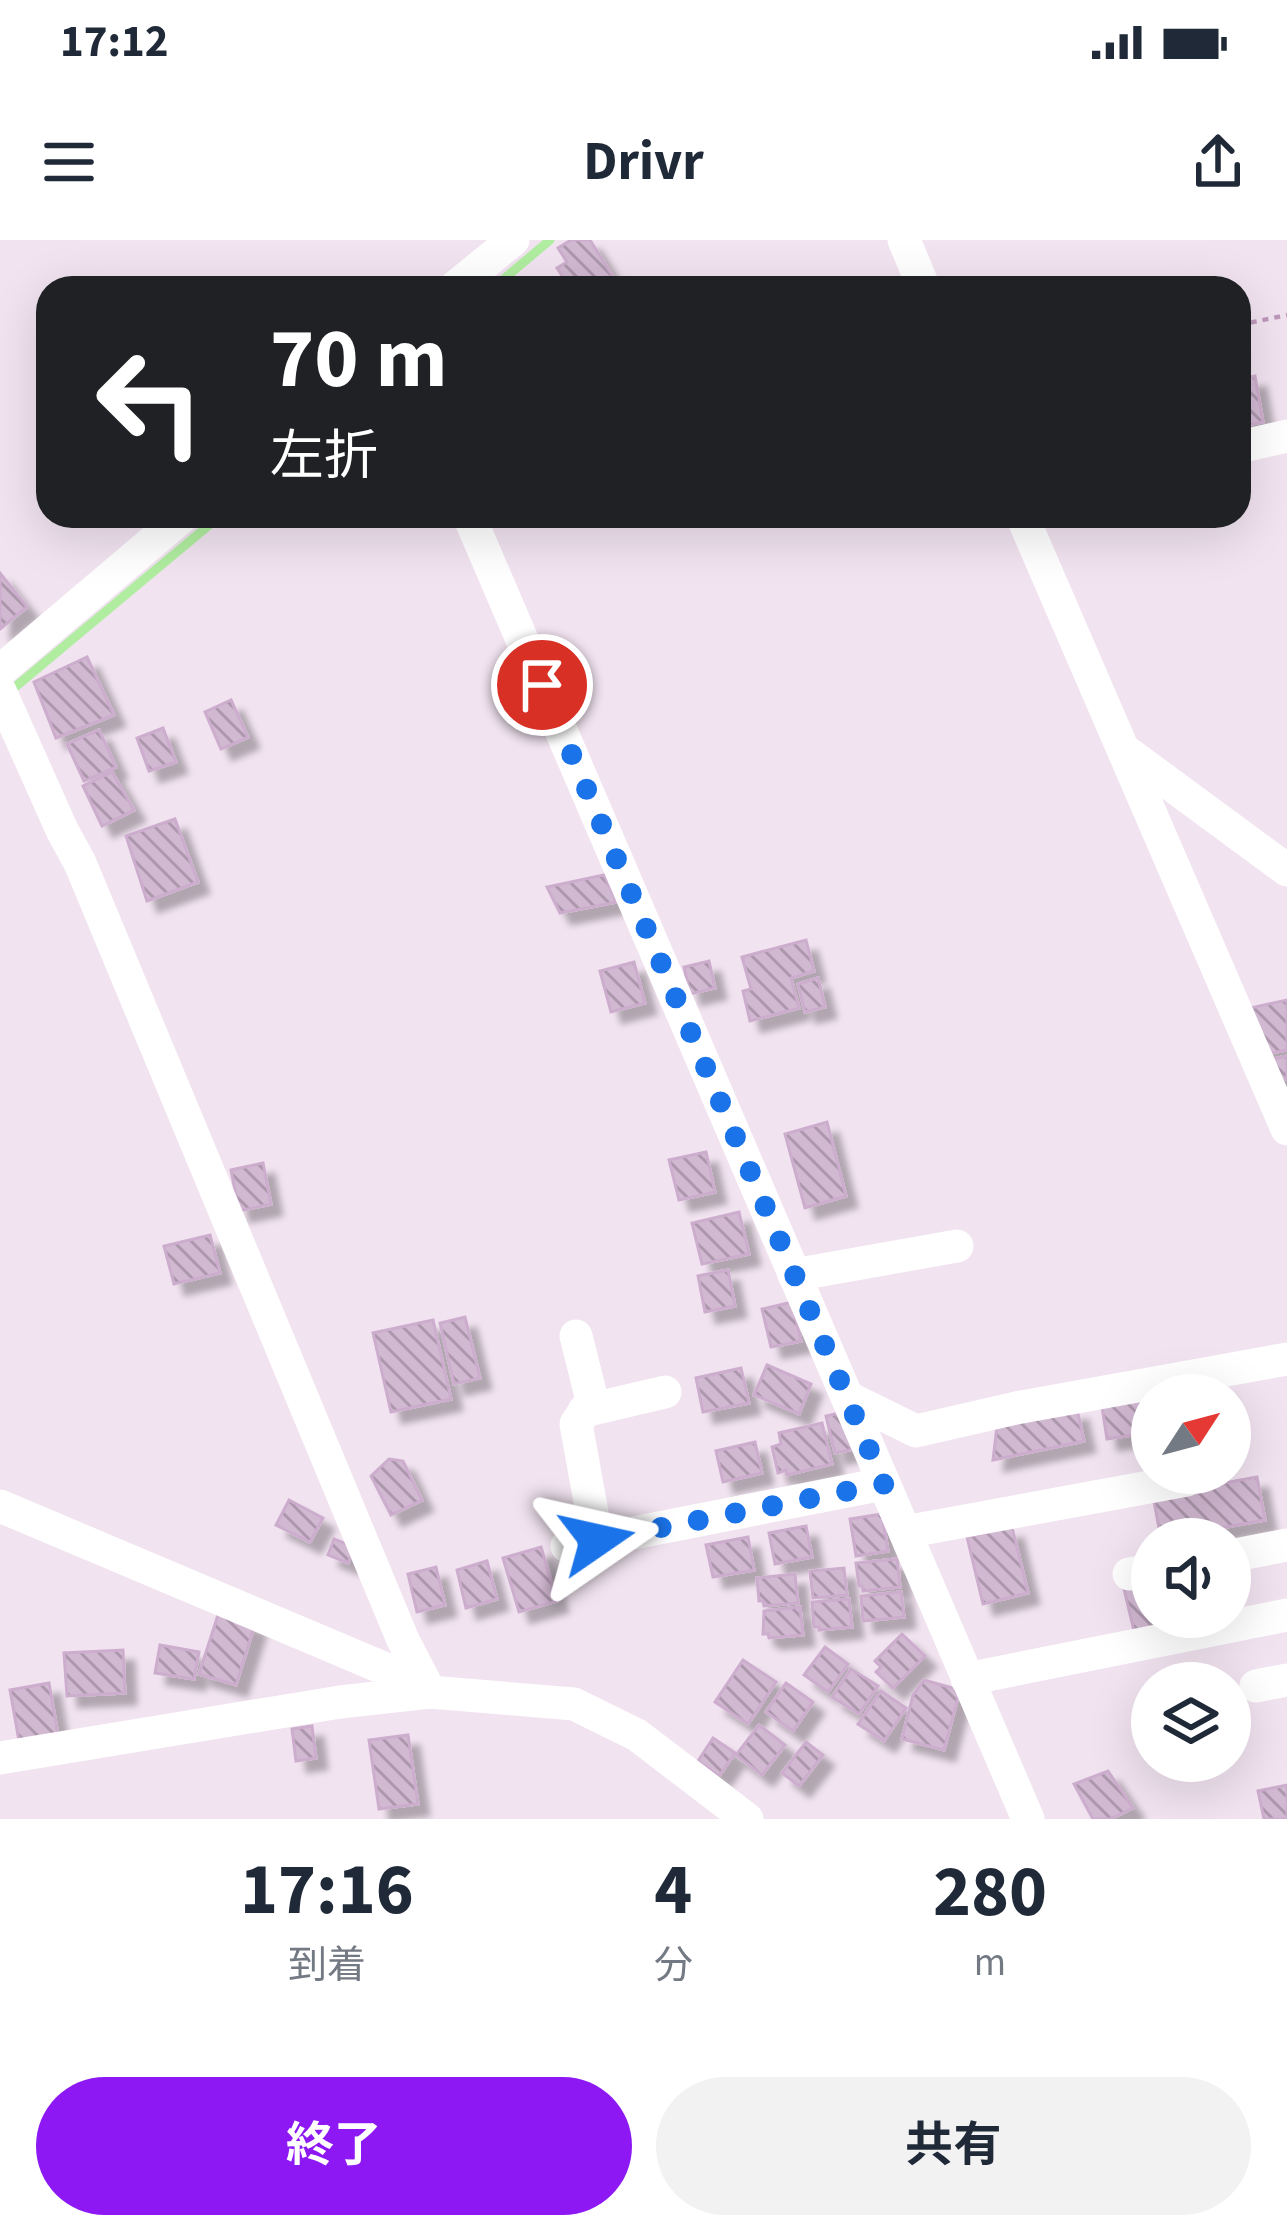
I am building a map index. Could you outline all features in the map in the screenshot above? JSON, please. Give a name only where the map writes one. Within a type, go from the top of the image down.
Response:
[{"type":"street","points":[[469,276],[513,240]]},
{"type":"street","points":[[904,240],[919,276]]},
{"type":"street","points":[[1251,444],[1287,436]]},
{"type":"street","points":[[0,671],[169,528]]},
{"type":"street","points":[[474,528],[1028,1819]]},
{"type":"street","points":[[1027,528],[1287,1129]]},
{"type":"street","points":[[5,703],[80,863],[403,1640],[430,1692]]},
{"type":"street","points":[[1123,748],[1287,870]]},
{"type":"street","points":[[794,1275],[957,1246]]},
{"type":"street","points":[[576,1336],[592,1400],[576,1424],[582,1543],[884,1484]]},
{"type":"street","points":[[847,1397],[916,1431],[1287,1359]]},
{"type":"street","points":[[584,1411],[665,1391]]},
{"type":"street","points":[[905,1532],[1131,1490]]},
{"type":"street","points":[[0,1506],[430,1692]]},
{"type":"street","points":[[1251,1552],[1287,1545]]},
{"type":"street","points":[[968,1678],[1287,1615]]},
{"type":"street","points":[[0,1758],[340,1702],[430,1692],[574,1704],[637,1735],[747,1819]]},
{"type":"path","points":[[1251,322],[1287,315]]},
{"type":"building","points":[[571,240],[590,240],[612,276],[562,276],[557,268],[567,262],[558,248]]},
{"type":"building","points":[[1255,376],[1263,422],[1251,424],[1251,377]]},
{"type":"building","points":[[0,573],[27,607],[0,629]]},
{"type":"building","points":[[87,657],[114,715],[56,738],[34,682]]},
{"type":"building","points":[[231,700],[248,737],[221,749],[205,712]]},
{"type":"building","points":[[163,728],[176,762],[149,771],[137,738]]},
{"type":"building","points":[[99,730],[116,767],[84,781],[67,744]]},
{"type":"building","points":[[112,772],[134,810],[102,826],[83,786]]},
{"type":"building","points":[[175,819],[198,882],[147,901],[126,836]]},
{"type":"building","points":[[604,875],[617,902],[560,913],[547,887]]},
{"type":"building","points":[[806,940],[814,971],[791,978],[799,1008],[750,1021],[743,991],[751,989],[742,957]]},
{"type":"building","points":[[709,961],[715,988],[690,994],[684,967]]},
{"type":"building","points":[[634,962],[645,1003],[611,1012],[600,971]]},
{"type":"building","points":[[818,978],[825,1007],[805,1012],[798,984]]},
{"type":"building","points":[[1287,1000],[1287,1050],[1261,1055],[1251,1008]]},
{"type":"building","points":[[1287,1056],[1287,1079],[1270,1082],[1265,1061]]},
{"type":"building","points":[[827,1122],[846,1196],[805,1208],[785,1134]]},
{"type":"building","points":[[706,1152],[715,1192],[679,1200],[669,1160]]},
{"type":"building","points":[[263,1163],[271,1204],[239,1211],[231,1170]]},
{"type":"building","points":[[739,1212],[749,1254],[702,1264],[692,1223]]},
{"type":"building","points":[[210,1235],[220,1273],[174,1284],[164,1246]]},
{"type":"building","points":[[728,1270],[735,1306],[705,1312],[698,1276]]},
{"type":"building","points":[[792,1302],[801,1341],[771,1347],[762,1309]]},
{"type":"building","points":[[465,1317],[480,1378],[454,1384],[440,1323]]},
{"type":"building","points":[[433,1320],[451,1399],[391,1412],[373,1333]]},
{"type":"building","points":[[767,1365],[811,1384],[799,1414],[754,1395]]},
{"type":"building","points":[[741,1368],[749,1403],[703,1412],[696,1378]]},
{"type":"building","points":[[1131,1402],[1131,1435],[1107,1439],[1102,1407]]},
{"type":"building","points":[[1077,1409],[1084,1441],[993,1460],[997,1426]]},
{"type":"building","points":[[851,1410],[859,1448],[835,1453],[826,1416]]},
{"type":"building","points":[[822,1423],[832,1464],[778,1473],[772,1447],[781,1444],[779,1433]]},
{"type":"building","points":[[755,1442],[762,1473],[723,1482],[716,1451]]},
{"type":"building","points":[[389,1459],[403,1461],[422,1500],[391,1515],[371,1476]]},
{"type":"building","points":[[1257,1477],[1265,1520],[1157,1518],[1153,1496],[1251,1494],[1251,1478]]},
{"type":"building","points":[[289,1500],[323,1518],[310,1542],[276,1525]]},
{"type":"building","points":[[882,1514],[888,1551],[856,1556],[850,1519]]},
{"type":"building","points":[[806,1526],[812,1557],[775,1564],[769,1533]]},
{"type":"building","points":[[1012,1527],[1028,1593],[983,1604],[967,1537]]},
{"type":"building","points":[[748,1537],[754,1570],[713,1577],[706,1545]]},
{"type":"building","points":[[334,1539],[354,1547],[348,1563],[328,1555]]},
{"type":"building","points":[[541,1547],[557,1601],[519,1612],[503,1558]]},
{"type":"building","points":[[897,1559],[900,1587],[863,1591],[856,1563]]},
{"type":"building","points":[[487,1561],[497,1599],[466,1608],[457,1570]]},
{"type":"building","points":[[436,1567],[445,1605],[417,1612],[408,1574]]},
{"type":"building","points":[[844,1568],[847,1595],[813,1598],[810,1571]]},
{"type":"building","points":[[795,1574],[798,1603],[764,1606],[759,1601],[757,1578]]},
{"type":"building","points":[[1131,1587],[1131,1618],[1124,1589]]},
{"type":"building","points":[[901,1592],[904,1617],[863,1621],[861,1596]]},
{"type":"building","points":[[849,1599],[852,1627],[814,1627],[812,1602]]},
{"type":"building","points":[[800,1607],[803,1635],[769,1638],[763,1634],[764,1611]]},
{"type":"building","points":[[219,1612],[255,1624],[236,1685],[199,1674]]},
{"type":"building","points":[[902,1634],[925,1656],[893,1688],[876,1672],[881,1667],[875,1661]]},
{"type":"building","points":[[160,1645],[199,1652],[194,1679],[155,1673]]},
{"type":"building","points":[[825,1647],[848,1664],[828,1692],[804,1675]]},
{"type":"building","points":[[123,1650],[125,1693],[67,1696],[64,1653]]},
{"type":"building","points":[[743,1660],[776,1682],[748,1724],[715,1702]]},
{"type":"building","points":[[851,1669],[878,1686],[859,1714],[832,1697]]},
{"type":"building","points":[[924,1680],[960,1690],[944,1750],[902,1739],[913,1695]]},
{"type":"building","points":[[49,1683],[58,1735],[19,1741],[10,1690]]},
{"type":"building","points":[[786,1683],[813,1702],[793,1731],[766,1712]]},
{"type":"building","points":[[881,1691],[906,1708],[884,1741],[858,1724]]},
{"type":"building","points":[[759,1725],[785,1745],[762,1775],[736,1755]]},
{"type":"building","points":[[312,1726],[316,1758],[296,1761],[292,1729]]},
{"type":"building","points":[[408,1735],[418,1804],[379,1809],[369,1740]]},
{"type":"building","points":[[713,1738],[735,1753],[719,1776],[698,1761]]},
{"type":"building","points":[[806,1742],[823,1755],[799,1786],[782,1773]]},
{"type":"building","points":[[1108,1771],[1133,1808],[1110,1819],[1093,1819],[1074,1784]]},
{"type":"building","points":[[1287,1785],[1287,1819],[1264,1819],[1258,1791]]},
{"type":"waterway","points":[[507,276],[550,240]]},
{"type":"waterway","points":[[8,693],[206,528]]},
{"type":"route","points":[[542,685],[884,1484],[597,1540]]}]
